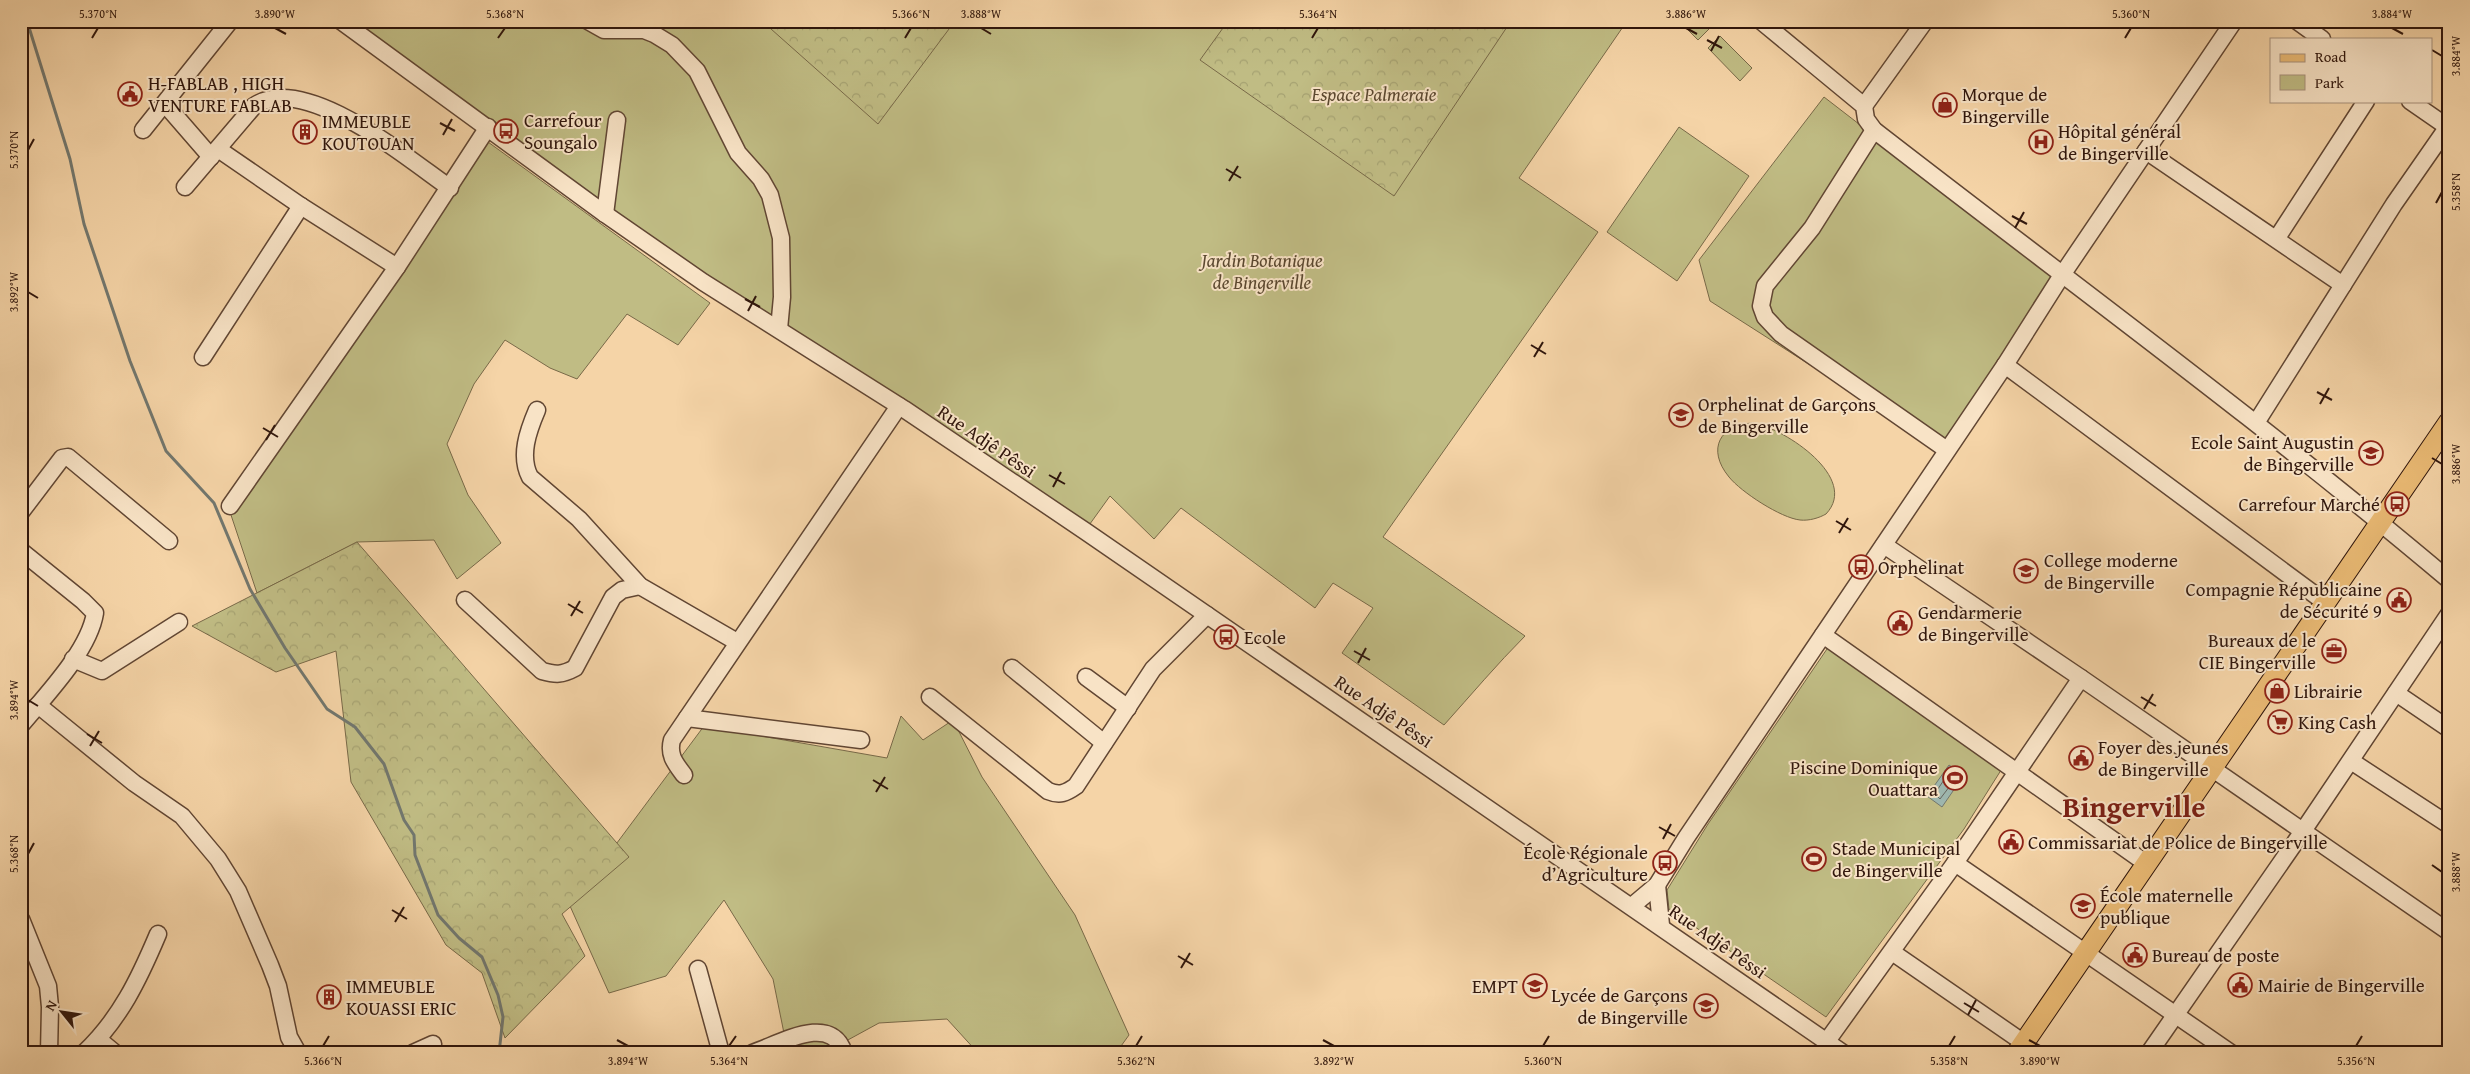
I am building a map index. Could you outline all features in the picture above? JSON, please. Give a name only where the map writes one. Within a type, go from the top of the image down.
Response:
[{"type":"main road","points":[[2020,1048],[2449,422]]},
{"type":"street","points":[[143,130],[230,21]]},
{"type":"street","name":"Rue Adjê Pêssi","points":[[341,21],[605,214],[703,282],[899,406],[1661,925],[1843,1053]]},
{"type":"street","points":[[360,21],[374,44]]},
{"type":"street","points":[[588,21],[604,30],[644,30],[654,34],[672,45],[697,71],[738,153],[761,179],[770,195],[781,238],[782,297],[779,329]]},
{"type":"street","points":[[1761,21],[1864,106],[1866,119],[1874,130],[2256,423],[2449,580]]},
{"type":"street","points":[[1864,106],[1925,21]]},
{"type":"street","points":[[1632,906],[1657,885],[1686,838],[2006,365],[2062,275],[2234,21]]},
{"type":"street","points":[[2297,21],[2321,38]]},
{"type":"street","points":[[185,187],[254,106],[262,100],[275,98],[303,101],[339,113],[450,188]]},
{"type":"street","points":[[2277,238],[2365,102]]},
{"type":"street","points":[[2256,423],[2394,204],[2448,127],[2411,102]]},
{"type":"street","points":[[165,104],[214,153],[397,267]]},
{"type":"street","points":[[605,214],[617,120]]},
{"type":"street","points":[[230,506],[397,267],[488,127]]},
{"type":"street","points":[[1874,130],[1812,228],[1766,286],[1761,296],[1761,306],[1766,317],[1781,334],[1947,450]]},
{"type":"street","points":[[2146,151],[2277,238],[2343,285]]},
{"type":"street","points":[[203,357],[301,206]]},
{"type":"street","points":[[2006,365],[2326,603]]},
{"type":"street","points":[[684,775],[672,759],[670,750],[672,740],[899,406]]},
{"type":"street","points":[[537,410],[530,426],[525,455],[525,468],[530,477],[579,519],[640,586],[737,642]]},
{"type":"street","points":[[21,512],[62,458],[68,457],[169,541]]},
{"type":"street","points":[[1884,545],[2081,678],[2449,932]]},
{"type":"street","points":[[21,551],[83,600],[95,613],[88,632],[73,659],[21,725]]},
{"type":"street","points":[[465,600],[542,671],[563,674],[574,668],[613,597],[622,590],[640,586]]},
{"type":"street","points":[[2149,1053],[2351,761],[2449,614]]},
{"type":"street","points":[[930,697],[1048,792],[1057,795],[1066,793],[1076,786],[1153,669],[1207,615]]},
{"type":"street","points":[[73,659],[102,671],[179,622]]},
{"type":"street","points":[[1823,635],[2147,864]]},
{"type":"street","points":[[1012,668],[1104,743]]},
{"type":"street","points":[[1086,677],[1128,708]]},
{"type":"street","points":[[1827,1041],[1955,863],[2081,678]]},
{"type":"street","points":[[2396,693],[2449,729]]},
{"type":"street","points":[[38,705],[134,782],[182,816],[218,859],[238,891],[270,965],[278,986],[289,1037],[298,1053]]},
{"type":"street","points":[[687,718],[861,740]]},
{"type":"street","points":[[2351,761],[2449,825]]},
{"type":"street","points":[[1955,863],[2231,1053]]},
{"type":"street","points":[[1657,885],[1661,925]]},
{"type":"street","points":[[21,919],[48,986],[50,1006],[48,1053]]},
{"type":"street","points":[[84,1053],[98,1039],[127,1001],[138,981],[158,934]]},
{"type":"street","points":[[1892,952],[2020,1048]]},
{"type":"street","points":[[698,969],[721,1053]]},
{"type":"street","points":[[752,1053],[777,1042],[815,1032],[829,1035],[837,1041],[844,1053]]},
{"type":"street","points":[[98,1039],[115,1053]]},
{"type":"street","points":[[413,1053],[433,1044]]},
{"type":"green space","name":"Jardin Botanique de Bingerville","points":[[327,21],[1627,21],[1519,178],[1598,232],[1383,537],[1525,636],[1444,725],[1342,653],[1373,608],[1333,583],[1315,608],[1181,508],[1154,539],[1110,496],[1087,528],[901,411]]},
{"type":"green space","points":[[762,21],[955,21],[878,124]]},
{"type":"green space","name":"Espace Palmeraie","points":[[1228,21],[1511,21],[1394,196],[1200,60]]},
{"type":"green space","points":[[1679,21],[1704,21],[1710,28],[1698,40]]},
{"type":"green space","points":[[1720,36],[1752,68],[1740,81],[1708,48]]},
{"type":"green space","points":[[1824,97],[2061,280],[1940,448],[1710,301],[1699,260]]},
{"type":"green space","points":[[1679,127],[1749,176],[1677,281],[1607,232]]},
{"type":"green space","points":[[488,142],[710,303],[678,345],[627,314],[577,379],[550,368],[505,340],[474,384],[447,444],[468,495],[501,543],[457,579],[434,540],[357,542],[257,593],[230,512]]},
{"type":"green space","points":[[1754,423],[1767,427],[1799,445],[1814,457],[1826,471],[1833,485],[1834,500],[1826,514],[1807,520],[1783,515],[1742,490],[1729,477],[1718,457],[1720,440],[1725,433],[1733,428],[1742,424]]},
{"type":"green space","points":[[357,542],[629,857],[562,914],[585,956],[505,1038],[482,973],[446,945],[351,782],[336,651],[276,672],[192,626]]},
{"type":"green space","name":"Stade Municipal de Bingerville","points":[[1829,646],[2003,767],[1964,829],[1826,1017],[1669,909],[1667,890],[1708,824]]},
{"type":"green space","points":[[901,716],[923,740],[953,720],[982,777],[1075,915],[1129,1035],[1116,1053],[978,1053],[947,1019],[879,1023],[824,1053],[788,1053],[773,979],[724,900],[666,976],[609,993],[570,906],[704,726],[887,758]]},
{"type":"water","points":[[1949,765],[1964,775],[1942,807],[1927,796]]},
{"type":"waterway","points":[[27,21],[70,159],[84,224],[130,361],[166,451],[214,503],[250,589],[285,648],[327,709],[355,727],[384,764],[404,820],[414,835],[415,855],[438,915],[459,938],[482,957],[498,995],[503,1017],[499,1053]]},
{"type":"place","name":"H-FABLAB , HIGH VENTURE FABLAB","points":[[130,94]]},
{"type":"place","name":"Morque de Bingerville","points":[[1945,105]]},
{"type":"place","name":"Carrefour Soungalo","points":[[506,131]]},
{"type":"place","name":"IMMEUBLE KOUTOUAN","points":[[305,132]]},
{"type":"place","name":"Hôpital général de Bingerville","points":[[2041,142]]},
{"type":"place","name":"Orphelinat de Garçons de Bingerville","points":[[1681,415]]},
{"type":"place","name":"Ecole Saint Augustin de Bingerville","points":[[2371,453]]},
{"type":"place","name":"Carrefour Marché","points":[[2397,504]]},
{"type":"place","name":"Orphelinat","points":[[1861,567]]},
{"type":"place","name":"College moderne de Bingerville","points":[[2026,571]]},
{"type":"place","name":"Compagnie Républicaine de Sécurité 9","points":[[2399,600]]},
{"type":"place","name":"Gendarmerie de Bingerville","points":[[1900,623]]},
{"type":"place","name":"Ecole","points":[[1226,637]]},
{"type":"place","name":"Bureaux de le CIE Bingerville","points":[[2334,651]]},
{"type":"place","name":"Librairie","points":[[2277,691]]},
{"type":"place","name":"King Cash","points":[[2280,722]]},
{"type":"place","name":"Foyer des jeunes de Bingerville","points":[[2081,758]]},
{"type":"place","name":"Piscine Dominique Ouattara","points":[[1955,778]]},
{"type":"place","name":"Commissariat de Police de Bingerville","points":[[2011,842]]},
{"type":"place","name":"Stade Municipal de Bingerville","points":[[1814,859]]},
{"type":"place","name":"École Régionale d’Agriculture","points":[[1665,863]]},
{"type":"place","name":"École maternelle publique","points":[[2083,906]]},
{"type":"place","name":"Bureau de poste","points":[[2135,955]]},
{"type":"place","name":"Mairie de Bingerville","points":[[2240,985]]},
{"type":"place","name":"EMPT","points":[[1535,986]]},
{"type":"place","name":"IMMEUBLE KOUASSI ERIC","points":[[329,997]]},
{"type":"place","name":"Lycée de Garçons de Bingerville","points":[[1706,1006]]},
{"type":"district","name":"Bingerville","points":[[2134,807]]}]
